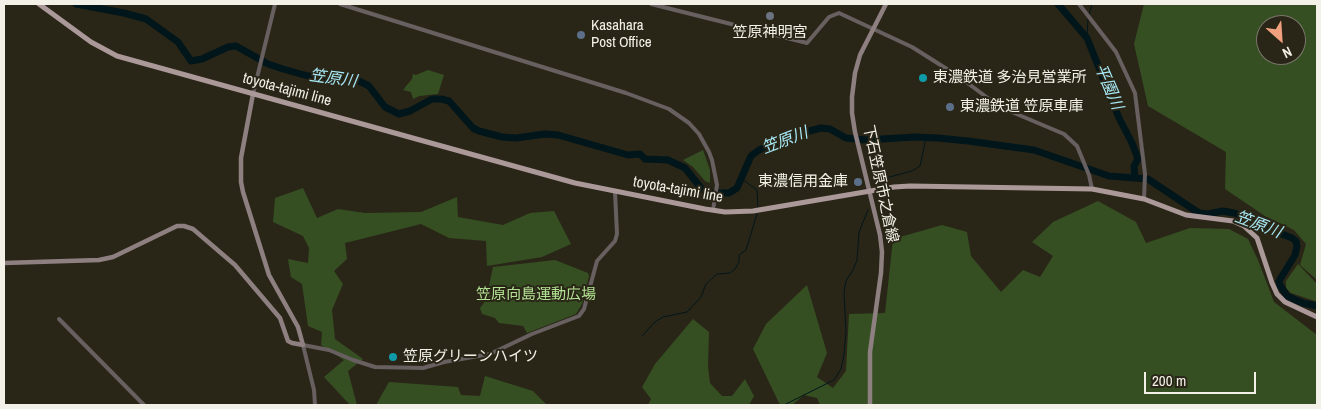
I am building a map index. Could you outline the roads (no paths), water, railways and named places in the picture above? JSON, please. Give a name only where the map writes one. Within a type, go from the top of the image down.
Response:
[{"type":"main road","name":"toyota-tajimi line","points":[[39,4],[91,42],[117,56],[517,168],[615,192],[725,212],[753,211],[869,191],[910,186],[1092,190],[1144,199],[1186,215],[1233,221],[1244,226],[1257,238],[1277,294],[1285,302],[1310,312],[1317,317]]},
{"type":"main road","name":"下石笠原市之倉線","points":[[870,405],[870,352],[881,273],[882,252],[880,235],[855,132],[852,105],[855,73],[860,56],[886,4]]},
{"type":"main road","points":[[4,263],[91,260],[112,257],[177,226],[184,226],[193,229],[235,265],[280,318],[288,341],[292,344],[304,345],[298,327],[269,275],[243,192],[241,158],[253,94]]},
{"type":"street","points":[[253,94],[275,4]]},
{"type":"street","points":[[340,4],[660,105],[683,118],[699,134],[712,160],[716,185],[714,210]]},
{"type":"street","points":[[651,4],[807,43],[829,17],[839,13],[917,50],[1000,106],[1064,134],[1077,146],[1089,175],[1092,190]]},
{"type":"street","points":[[1079,4],[1116,52],[1136,93],[1145,174],[1144,199]]},
{"type":"street","points":[[315,405],[314,390],[304,345],[329,350],[375,367],[424,368],[444,362],[490,354],[532,334],[576,318],[584,309],[597,261],[615,241],[618,226],[615,192]]},
{"type":"street","points":[[59,319],[144,405]]},
{"type":"waterway","name":"笠原川","points":[[76,4],[146,19],[178,42],[191,61],[202,59],[228,47],[236,46],[268,64],[308,76],[355,79],[369,86],[385,107],[399,114],[410,111],[432,99],[441,99],[449,101],[473,128],[479,131],[502,137],[516,138],[545,134],[558,135],[628,155],[640,154],[645,159],[668,160],[685,168],[701,188],[708,193],[729,193],[737,188],[751,156],[759,150],[787,137],[821,128],[830,129],[846,138],[866,140],[914,137],[938,138],[1034,150],[1109,176],[1148,179],[1199,213],[1208,214],[1223,211],[1234,213],[1292,238],[1296,241],[1297,246],[1295,255],[1279,281],[1280,285],[1287,296],[1303,303],[1317,306]]},
{"type":"waterway","name":"平園川","points":[[1058,4],[1087,38],[1119,118],[1138,159],[1134,166],[1135,178]]},
{"type":"waterway","points":[[1089,15],[1092,4]]},
{"type":"waterway","points":[[1087,38],[1088,19]]},
{"type":"waterway","points":[[876,185],[882,179],[912,171],[920,166],[926,138]]},
{"type":"waterway","points":[[742,179],[757,190],[758,207]]},
{"type":"waterway","points":[[784,405],[834,380],[841,369],[846,331],[844,292],[846,281],[857,260],[859,232],[868,210]]},
{"type":"waterway","points":[[642,336],[656,321],[663,317],[687,312],[701,297],[706,284],[717,274],[730,273],[735,269],[739,262],[739,255],[746,250],[757,214]]},
{"type":"place","name":"笠原神明宮","points":[[770,16]]},
{"type":"place","name":"Kasahara Post Office","points":[[581,35]]},
{"type":"place","name":"東濃鉄道 多治見営業所","points":[[923,78]]},
{"type":"place","name":"東濃鉄道 笠原車庫","points":[[950,107]]},
{"type":"place","name":"東濃信用金庫","points":[[858,182]]},
{"type":"place","name":"笠原グリーンハイツ","points":[[393,357]]},
{"type":"park label","name":"笠原向島運動広場","points":[[536,295]]}]
